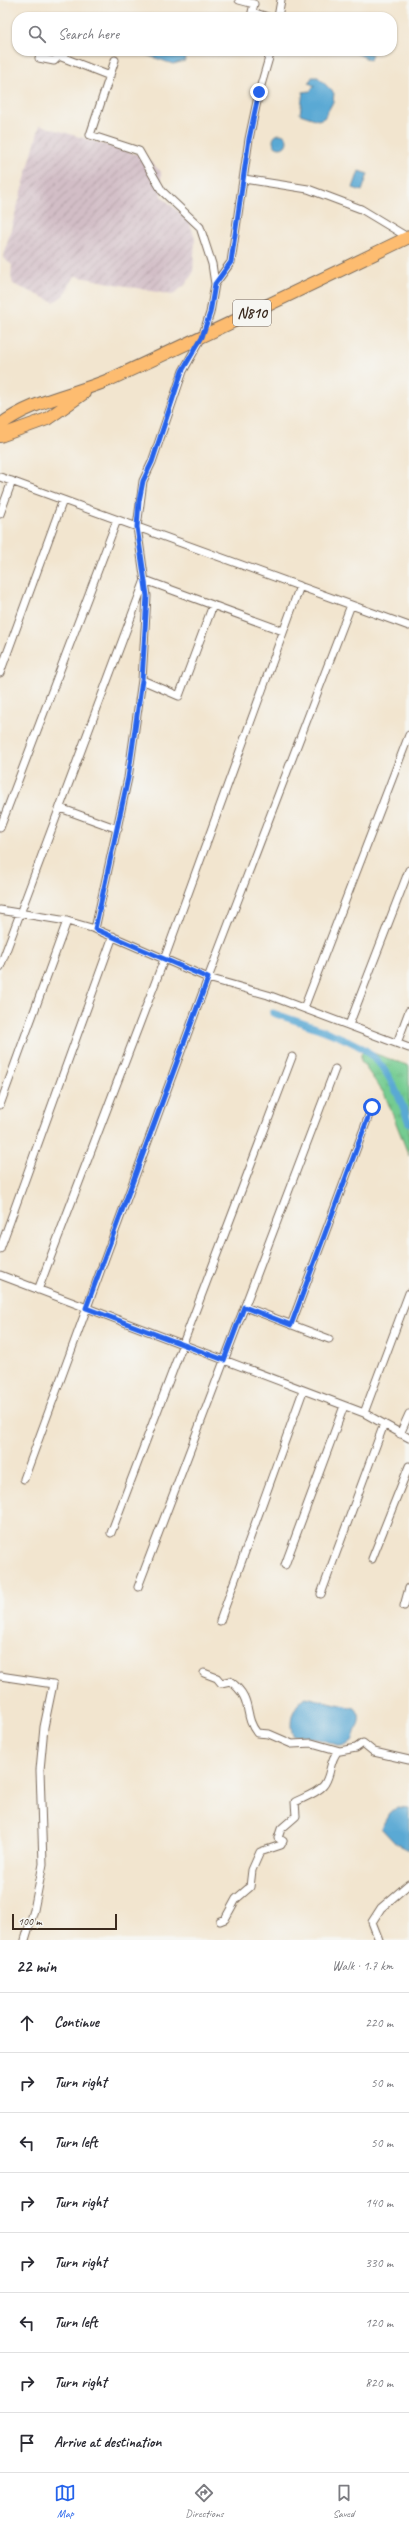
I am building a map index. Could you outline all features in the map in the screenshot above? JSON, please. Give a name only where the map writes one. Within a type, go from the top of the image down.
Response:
[{"type":"highway","name":"N810","points":[[0,425],[29,407],[93,387],[202,337],[409,238]]},
{"type":"highway","name":"N810","points":[[0,436],[47,419],[93,387]]},
{"type":"street","points":[[239,0],[254,4],[252,12]]},
{"type":"street","points":[[279,12],[281,0]]},
{"type":"street","points":[[39,58],[54,62],[59,56],[110,76]]},
{"type":"street","points":[[215,284],[231,262],[255,108],[270,56]]},
{"type":"street","points":[[95,929],[118,829],[142,680],[147,621],[145,580],[137,527],[143,481],[152,462],[182,371],[202,337],[210,313],[215,284],[212,264],[200,227],[162,191],[139,151],[90,134],[115,60]]},
{"type":"street","points":[[244,179],[308,189],[361,209],[409,238]]},
{"type":"street","points":[[0,477],[409,626]]},
{"type":"street","points":[[0,514],[12,481]]},
{"type":"street","points":[[0,673],[63,500]]},
{"type":"street","points":[[0,828],[117,520]]},
{"type":"street","points":[[145,580],[283,631]]},
{"type":"street","points":[[0,967],[145,580]]},
{"type":"street","points":[[38,1290],[165,957],[300,586]]},
{"type":"street","points":[[142,680],[179,696],[213,605]]},
{"type":"street","points":[[24,1479],[208,978],[351,605]]},
{"type":"street","points":[[304,1008],[409,735]]},
{"type":"street","points":[[60,808],[118,829]]},
{"type":"street","points":[[349,1025],[409,870]]},
{"type":"street","points":[[0,910],[67,921],[95,929],[165,957],[208,978],[304,1008],[409,1048]]},
{"type":"street","points":[[0,1105],[67,921]]},
{"type":"street","points":[[0,1249],[113,936]]},
{"type":"street","points":[[397,1043],[409,1011]]},
{"type":"street","points":[[111,1533],[292,1057]]},
{"type":"street","points":[[138,1587],[335,1069]]},
{"type":"street","points":[[291,1325],[372,1107]]},
{"type":"street","points":[[0,1275],[364,1413],[409,1438]]},
{"type":"street","points":[[364,1413],[409,1293]]},
{"type":"street","points":[[244,1307],[329,1339]]},
{"type":"street","points":[[220,1621],[303,1390]]},
{"type":"street","points":[[285,1565],[344,1406]]},
{"type":"street","points":[[400,1434],[409,1414]]},
{"type":"street","points":[[321,1594],[384,1424]]},
{"type":"street","points":[[372,1559],[409,1466]]},
{"type":"street","points":[[404,1606],[409,1588]]},
{"type":"street","points":[[204,1673],[217,1678],[221,1683],[230,1681],[241,1689],[248,1702],[251,1725],[257,1733],[269,1734],[292,1744],[312,1743],[344,1752],[363,1743],[374,1752],[409,1760]]},
{"type":"street","points":[[0,1676],[53,1684],[44,1727],[40,1770],[43,1864],[34,1910],[25,1940]]},
{"type":"street","points":[[220,1921],[226,1919],[236,1899],[250,1887],[252,1870],[260,1852],[281,1846],[283,1841],[278,1838],[281,1830],[296,1816],[295,1802],[323,1786],[328,1776],[331,1759],[338,1751]]},
{"type":"street","points":[[379,1940],[372,1922],[381,1908],[409,1884]]},
{"type":"shaded area","points":[[40,125],[146,157],[161,172],[161,196],[189,221],[195,238],[193,273],[185,285],[172,295],[75,276],[64,295],[54,302],[13,284],[11,276],[12,265],[3,258]]},
{"type":"green space","points":[[365,1050],[409,1066],[409,1156],[385,1095],[361,1061],[361,1054]]},
{"type":"water","points":[[150,56],[186,56],[185,61],[173,64]]},
{"type":"water","points":[[362,56],[371,56],[370,60]]},
{"type":"water","points":[[312,77],[318,77],[334,93],[333,102],[324,118],[318,120],[300,114],[303,92],[310,91],[315,86],[309,83]]},
{"type":"water","points":[[280,134],[285,136],[287,141],[285,146],[280,148],[275,146],[273,141],[275,136]]},
{"type":"water","points":[[359,171],[368,174],[362,191],[353,188]]},
{"type":"water","points":[[306,1697],[355,1708],[358,1712],[359,1720],[353,1740],[347,1745],[340,1746],[316,1738],[293,1735],[291,1719],[298,1704]]},
{"type":"water","points":[[397,1807],[409,1808],[409,1850],[395,1843],[381,1828],[389,1814]]},
{"type":"waterway","points":[[273,1013],[337,1036],[367,1051],[376,1059],[390,1079],[401,1101],[409,1123]]},
{"type":"route","points":[[259,92],[249,139],[235,244],[231,262],[215,284],[210,313],[202,337],[182,371],[152,462],[143,481],[139,501],[137,527],[147,596],[147,621],[142,680],[128,778],[95,929],[165,957],[208,978],[86,1308],[224,1360],[244,1307],[291,1325],[372,1107]]}]
